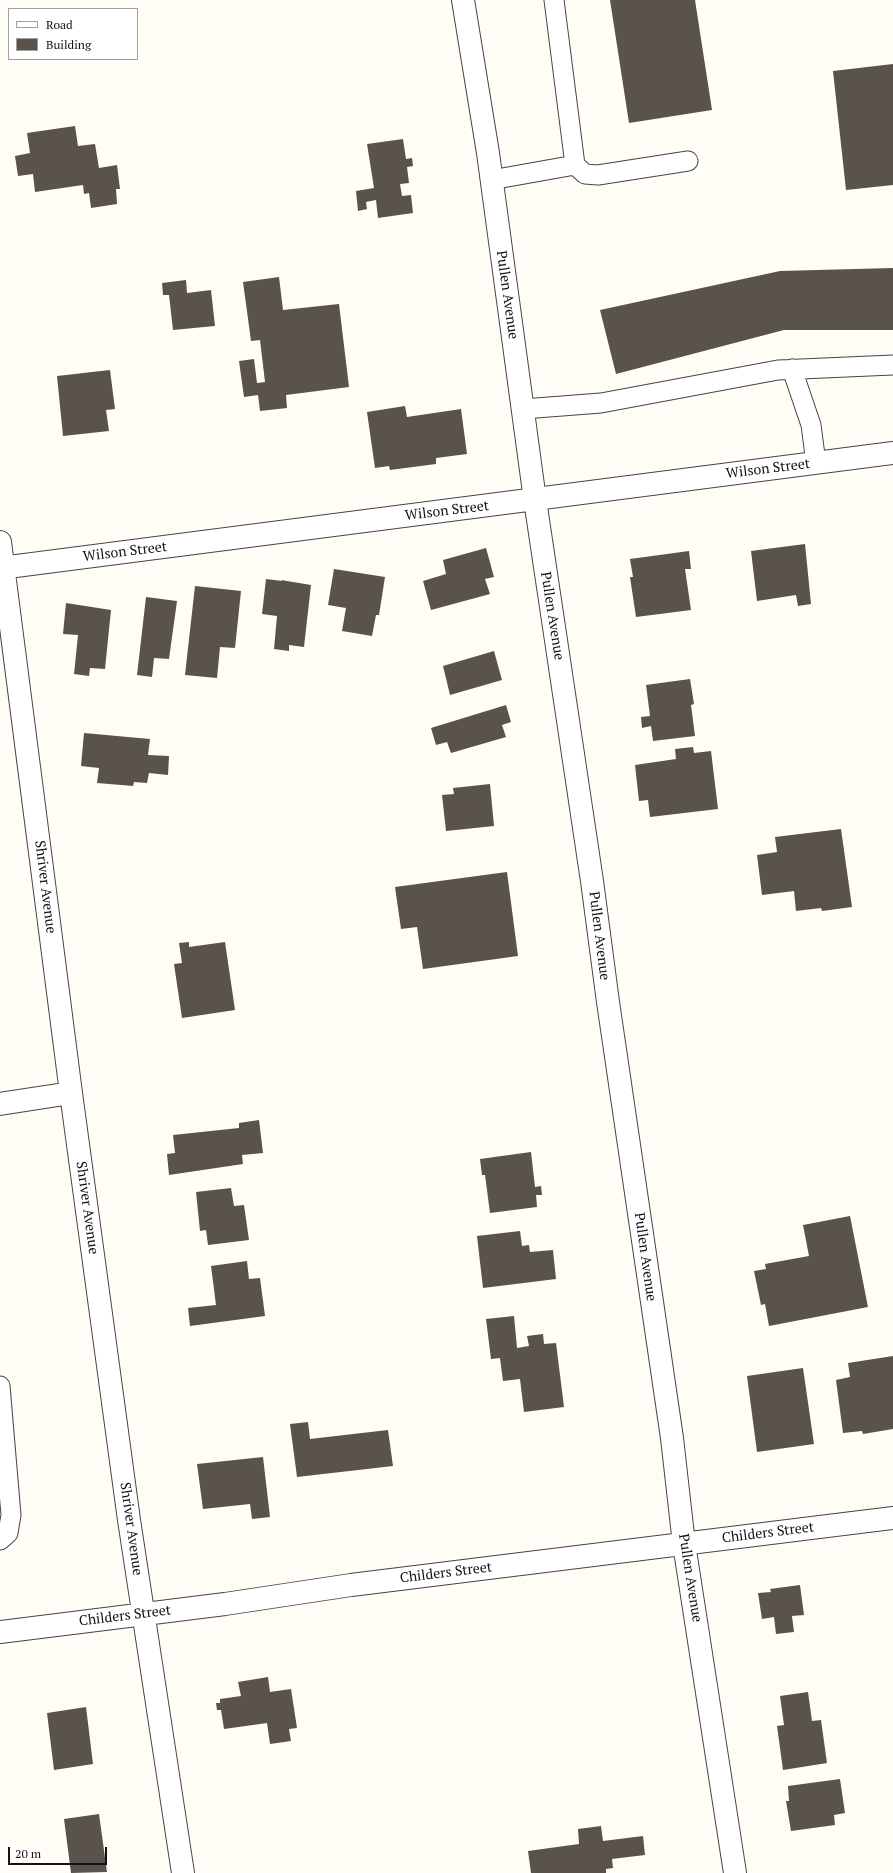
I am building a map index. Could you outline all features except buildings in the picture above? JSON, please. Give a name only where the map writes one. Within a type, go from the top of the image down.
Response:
[{"type":"street","name":"Pullen Avenue","points":[[463,0],[491,180],[535,500],[592,881],[608,1002],[671,1430],[684,1544],[735,1873]]},
{"type":"street","name":"Wilson Street","points":[[2,567],[893,453]]},
{"type":"street","name":"Shriver Avenue","points":[[0,542],[2,567],[71,1093],[129,1520],[183,1873]]},
{"type":"street","points":[[0,1104],[71,1093]]},
{"type":"street","name":"Childers Street","points":[[0,1632],[225,1604],[351,1585],[893,1518]]},
{"type":"lane","points":[[554,0],[575,165],[585,174],[598,175],[688,161]]},
{"type":"lane","points":[[491,180],[575,165]]},
{"type":"lane","points":[[522,409],[601,403],[778,370],[893,365]]},
{"type":"lane","points":[[792,369],[811,425],[816,463]]},
{"type":"lane","points":[[0,1386],[12,1515],[8,1533],[0,1540]]}]
